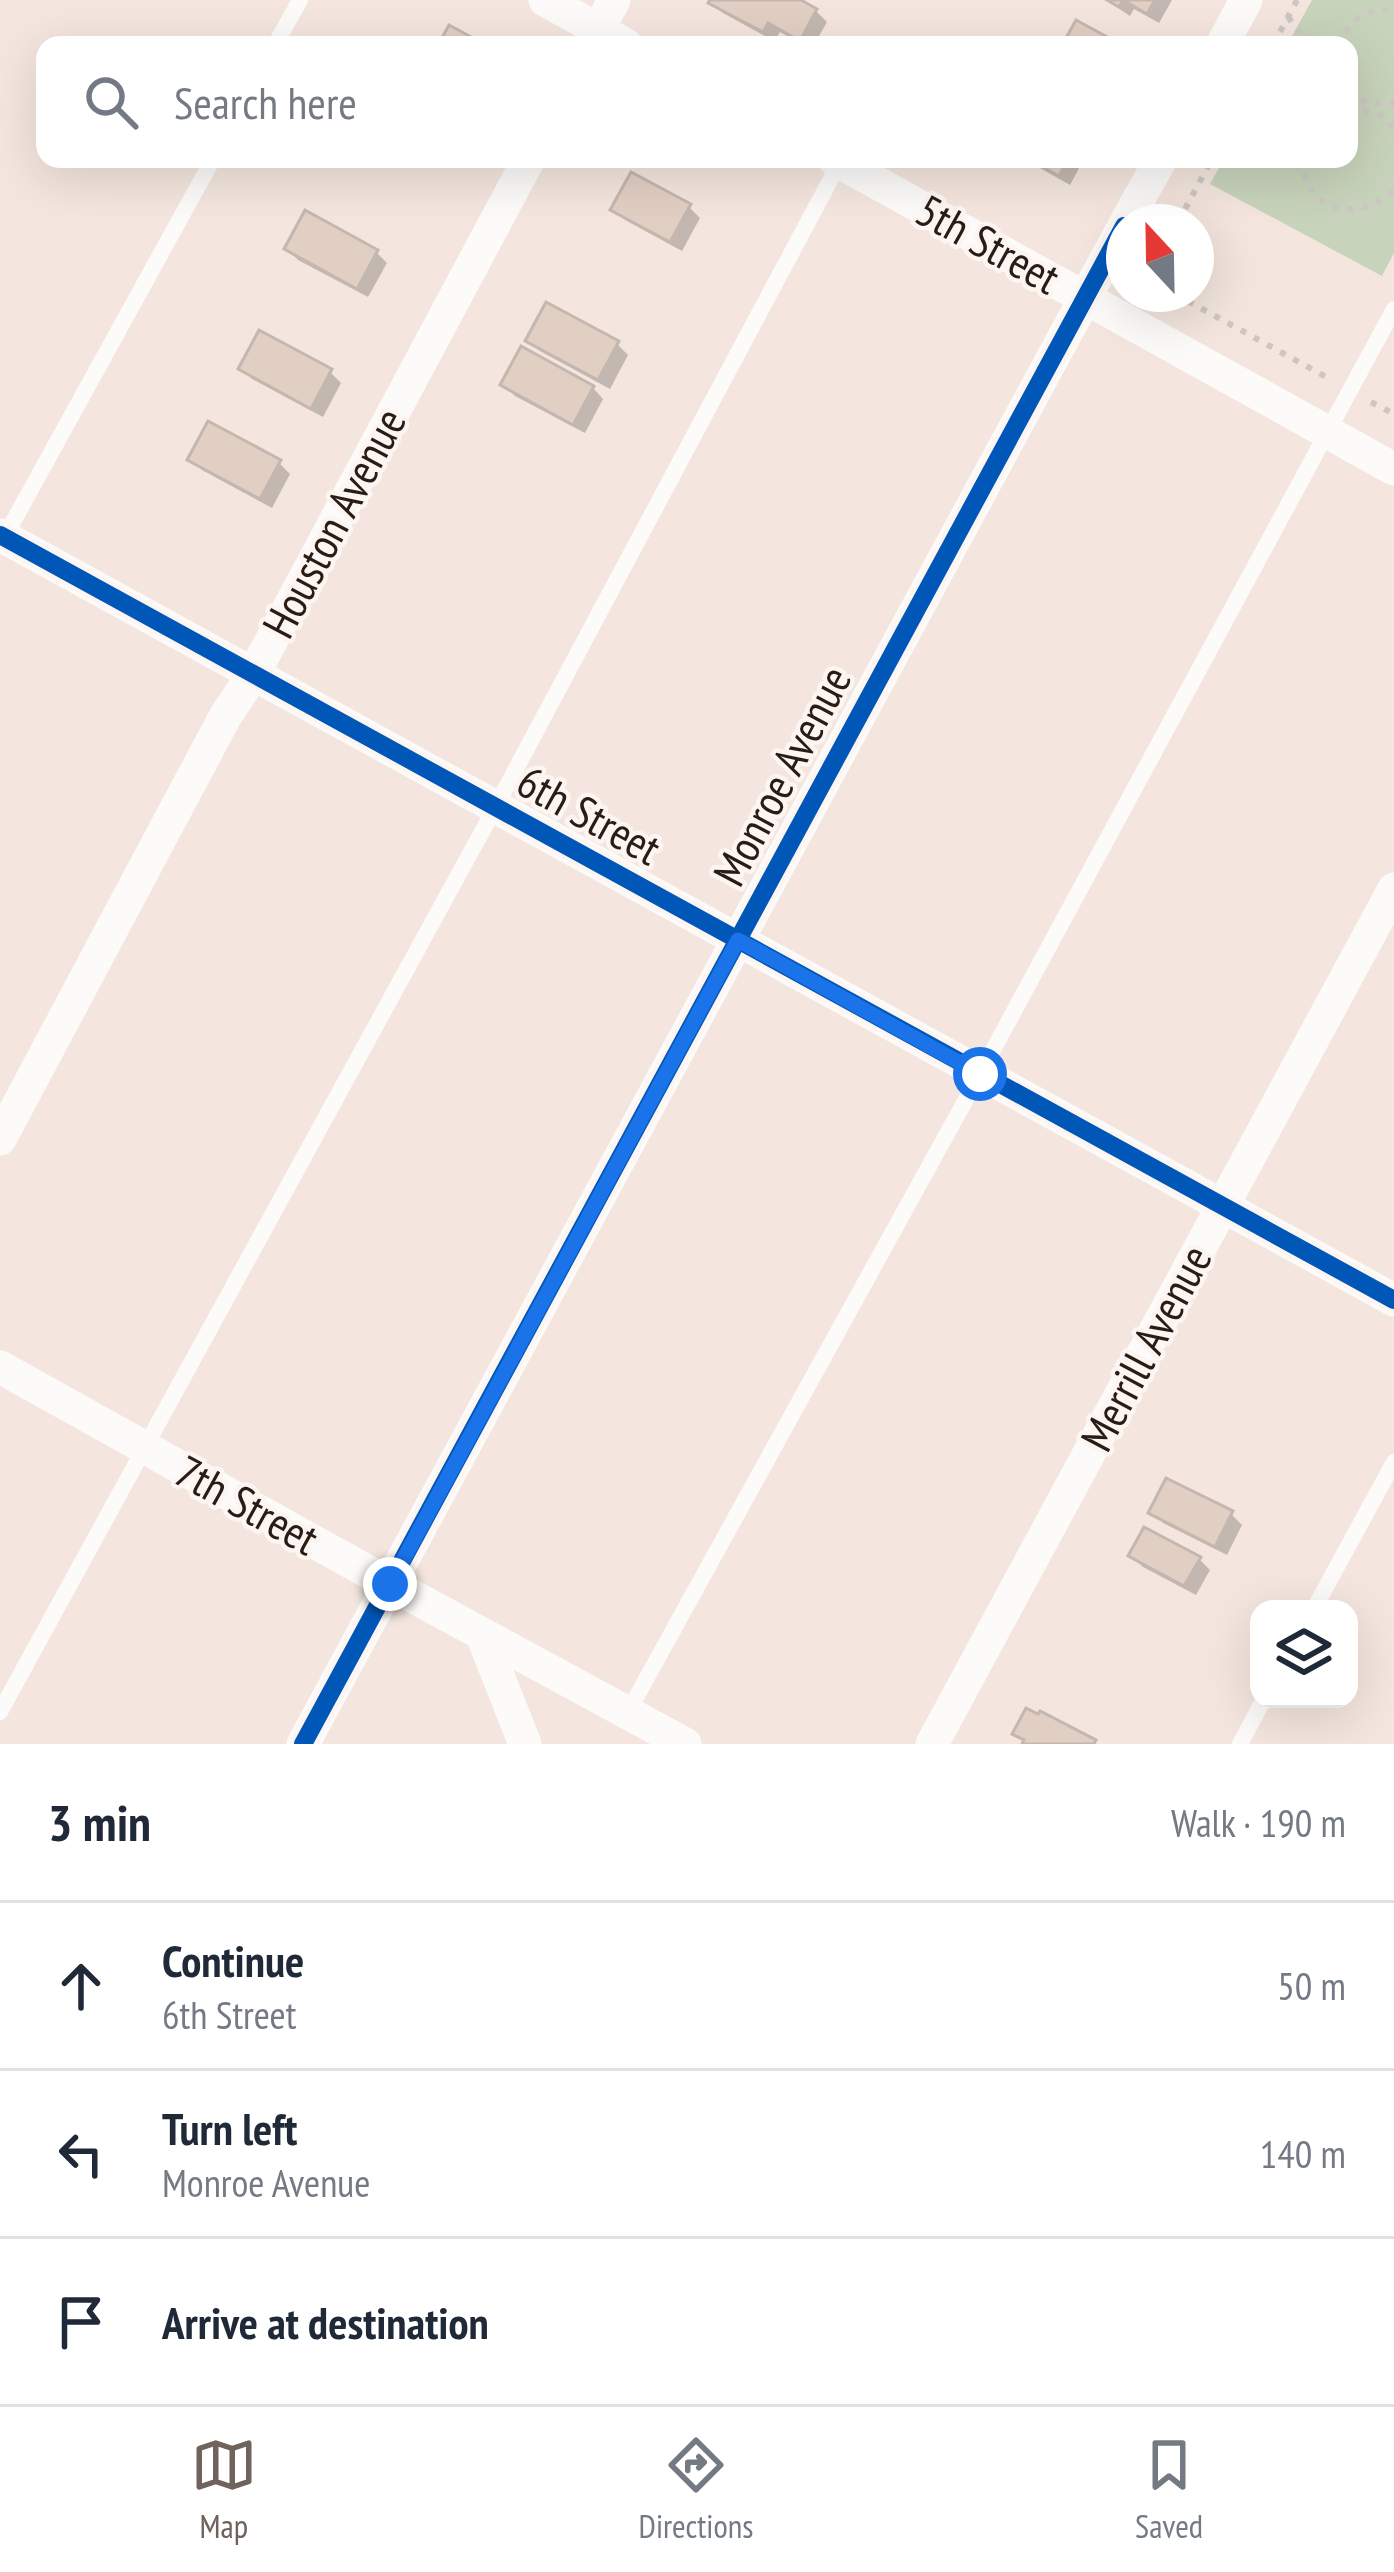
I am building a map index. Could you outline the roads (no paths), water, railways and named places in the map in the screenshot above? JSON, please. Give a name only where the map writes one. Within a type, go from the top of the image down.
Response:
[{"type":"street","points":[[544,0],[607,30]]},
{"type":"street","points":[[1227,36],[1246,0]]},
{"type":"street","name":"Houston Avenue","points":[[0,1139],[524,168]]},
{"type":"street","name":"5th Street","points":[[850,168],[1394,469]]},
{"type":"street","name":"Monroe Avenue","points":[[1136,204],[1156,168]]},
{"type":"street","name":"Monroe Avenue","points":[[303,1744],[1106,258]]},
{"type":"street","name":"6th Street","points":[[2,539],[1394,1300]]},
{"type":"street","name":"Merrill Avenue","points":[[932,1744],[1394,889]]},
{"type":"street","name":"7th Street","points":[[0,1367],[685,1744]]},
{"type":"street","points":[[482,1635],[525,1744]]},
{"type":"lane","points":[[280,36],[300,0]]},
{"type":"lane","points":[[2,539],[207,168]]},
{"type":"lane","points":[[0,1712],[495,808],[833,168]]},
{"type":"lane","points":[[628,1712],[1394,309]]},
{"type":"lane","points":[[1319,1600],[1394,1462]]},
{"type":"lane","points":[[1240,1744],[1259,1708]]}]
